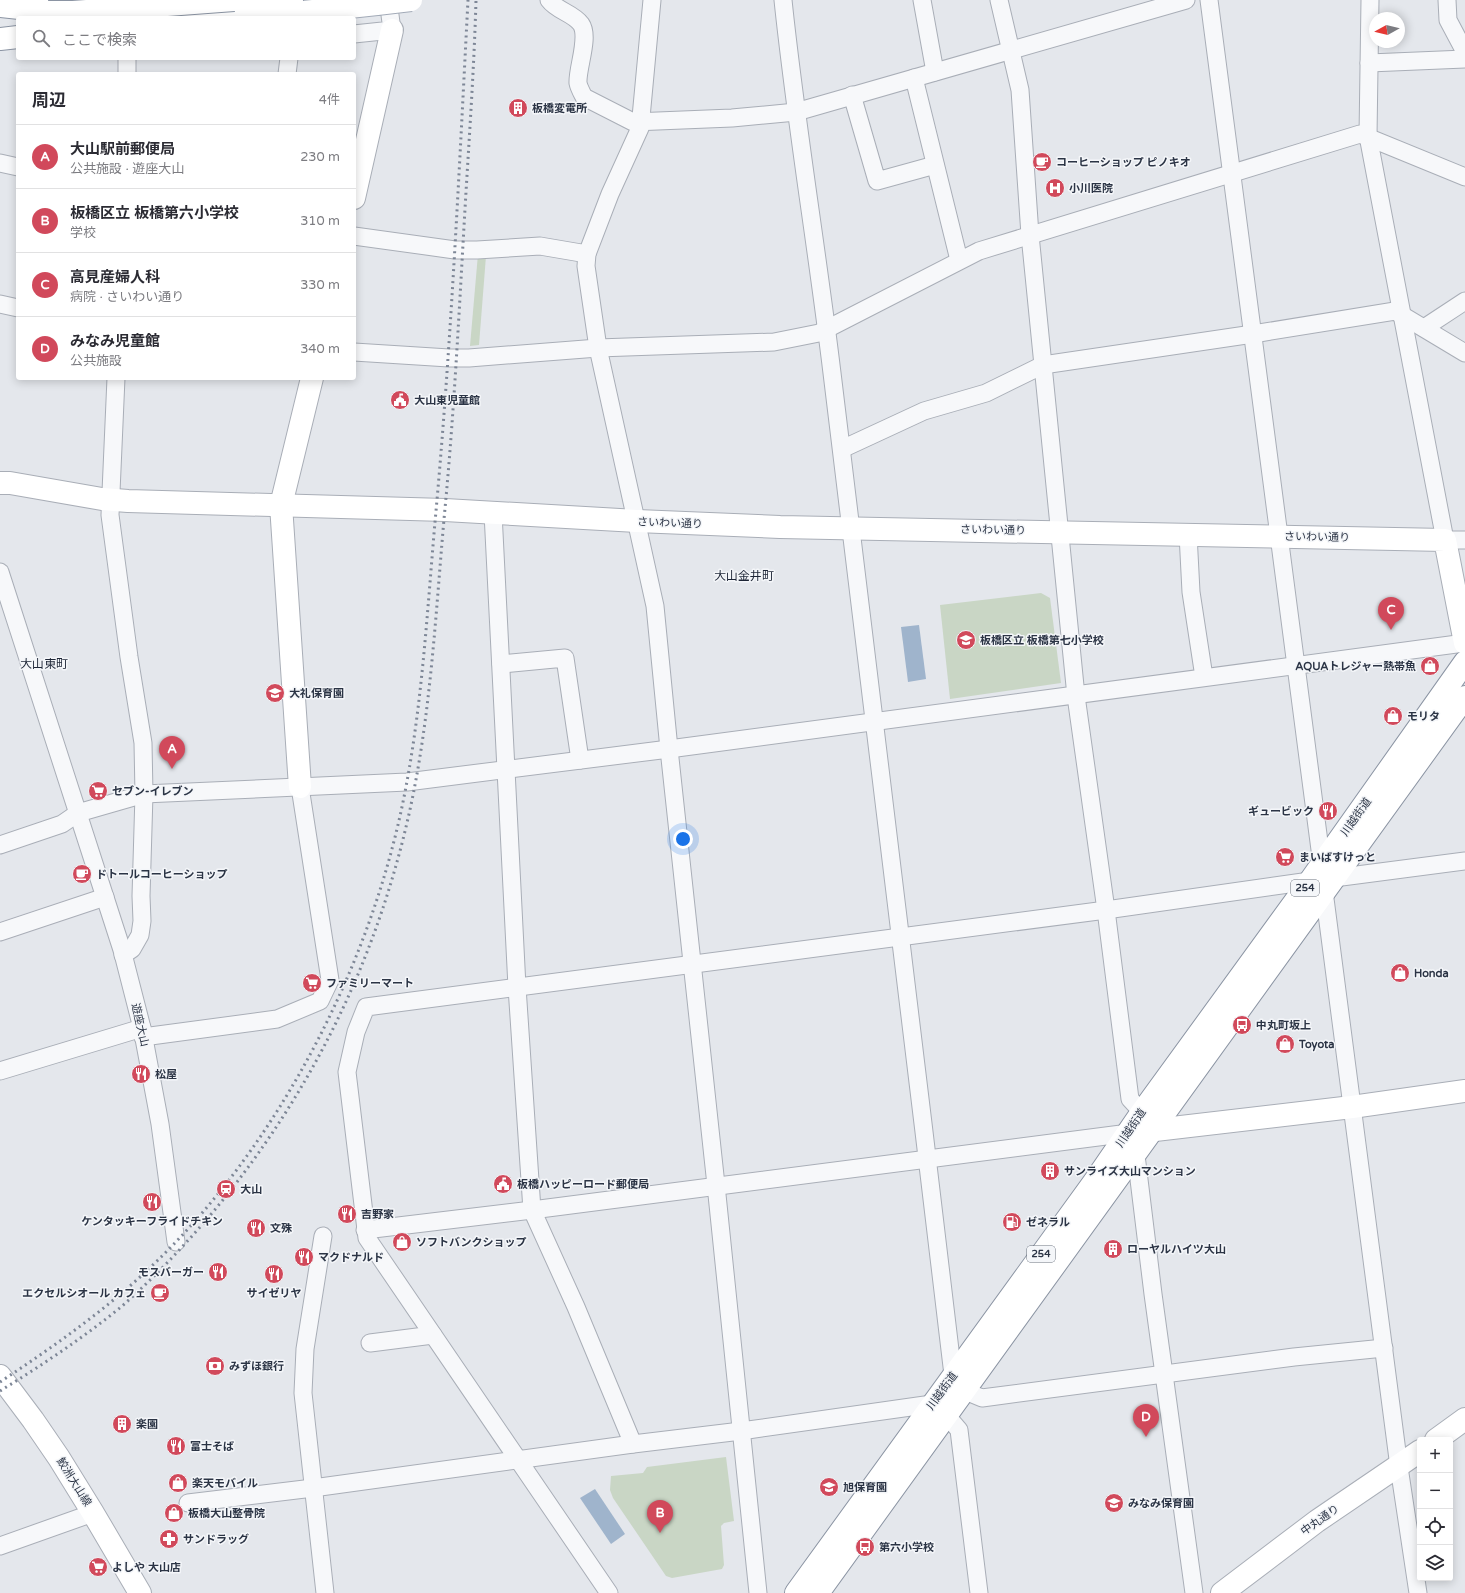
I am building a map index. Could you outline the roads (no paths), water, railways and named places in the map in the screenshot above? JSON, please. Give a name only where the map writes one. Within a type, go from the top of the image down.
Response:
[{"type":"main road","points":[[128,16],[129,0]]},
{"type":"main road","points":[[0,2],[47,7],[72,7],[175,0]]},
{"type":"main road","points":[[0,6],[73,12],[234,0]]},
{"type":"main road","points":[[154,16],[252,0]]},
{"type":"main road","points":[[189,16],[292,0]]},
{"type":"main road","points":[[265,16],[411,0]]},
{"type":"main road","points":[[356,189],[392,30]]},
{"type":"main road","points":[[0,37],[16,36]]},
{"type":"main road","points":[[0,46],[16,44]]},
{"type":"main road","points":[[300,787],[281,505],[312,380]]},
{"type":"main road","name":"さいわい通り","points":[[0,483],[10,483],[111,500],[437,510],[637,521],[852,528],[1455,540]]},
{"type":"main road","points":[[1455,540],[1465,643]]},
{"type":"main road","name":"川越街道","points":[[1323,879],[1465,662]]},
{"type":"main road","name":"川越街道","points":[[818,1593],[940,1410],[1141,1127],[1323,879],[1465,697]]},
{"type":"main road","points":[[1141,1127],[1352,1107],[1465,1091]]},
{"type":"main road","name":"川越街道","points":[[959,1383],[1136,1155],[1141,1127]]},
{"type":"main road","name":"鮫洲大山線","points":[[0,1376],[37,1426],[94,1513],[140,1593]]},
{"type":"main road","name":"川越街道","points":[[796,1593],[940,1410]]},
{"type":"main road","points":[[1440,1437],[1465,1419]]},
{"type":"main road","name":"中丸通り","points":[[1222,1593],[1317,1521],[1417,1454]]},
{"type":"street","points":[[549,0],[552,4],[582,25],[584,35],[578,83],[584,97],[633,122],[732,118],[796,112],[1186,0]]},
{"type":"street","points":[[652,0],[640,128],[610,194],[587,254],[586,266],[598,348],[655,606],[758,1593]]},
{"type":"street","points":[[782,0],[796,112],[827,330],[852,528],[927,1158],[959,1383],[982,1398],[1294,1357],[1384,1348]]},
{"type":"street","points":[[922,0],[935,72]]},
{"type":"street","points":[[365,1230],[532,1210],[927,1158],[1141,1127],[1130,1099],[1106,910],[1076,696],[1030,235],[1020,90],[999,0]]},
{"type":"street","points":[[1209,0],[1399,1467],[1418,1593]]},
{"type":"street","points":[[1370,0],[1368,136],[1402,315],[1455,540]]},
{"type":"street","points":[[1447,0],[1448,20],[1465,52]]},
{"type":"street","points":[[356,34],[392,30],[383,2]]},
{"type":"street","points":[[1369,64],[1465,59]]},
{"type":"street","points":[[127,60],[127,72]]},
{"type":"street","points":[[287,72],[289,60]]},
{"type":"street","points":[[914,78],[959,260]]},
{"type":"street","points":[[852,95],[877,181],[935,165]]},
{"type":"street","points":[[356,352],[469,358],[598,348],[774,342],[819,334],[959,260],[979,251],[1360,134],[1465,177]]},
{"type":"street","points":[[0,163],[16,167]]},
{"type":"street","points":[[356,236],[455,250],[540,246],[587,254]]},
{"type":"street","points":[[1424,328],[1465,301]]},
{"type":"street","points":[[0,304],[16,308]]},
{"type":"street","points":[[842,449],[924,411],[986,393],[1043,365],[1253,334],[1395,311],[1465,352]]},
{"type":"street","points":[[116,380],[110,515],[142,743],[144,794],[141,896],[142,921],[140,936],[132,948],[123,955]]},
{"type":"street","points":[[493,513],[518,987],[532,1210],[576,1307],[633,1444]]},
{"type":"street","points":[[1188,534],[1191,592],[1204,678]]},
{"type":"street","name":"遊座大山","points":[[0,572],[123,955],[142,1032],[160,1124],[176,1242]]},
{"type":"street","points":[[0,845],[62,824],[78,813],[144,794],[407,782],[669,750],[875,721],[1076,696],[1465,643]]},
{"type":"street","points":[[501,664],[565,658],[580,760]]},
{"type":"street","points":[[0,1071],[142,1032],[277,1019],[320,1001],[330,980],[300,787]]},
{"type":"street","points":[[609,1593],[367,1238],[347,1072],[356,1032],[366,1007],[1106,910],[1323,879],[1465,861]]},
{"type":"street","points":[[0,932],[105,897]]},
{"type":"street","points":[[1136,1155],[1194,1593]]},
{"type":"street","points":[[323,1236],[305,1349],[303,1393],[325,1593]]},
{"type":"street","points":[[370,1343],[433,1335]]},
{"type":"street","points":[[188,1503],[313,1488],[633,1444],[940,1410],[959,1430],[979,1593]]},
{"type":"street","points":[[0,1546],[94,1513]]},
{"type":"water","points":[[919,625],[926,679],[908,682],[901,627]]},
{"type":"water","points":[[595,1489],[625,1534],[611,1544],[580,1498]]},
{"type":"railway","points":[[0,1382],[62,1340],[102,1310],[158,1260],[202,1213],[243,1161],[281,1105],[314,1046],[344,986],[369,923],[389,860],[404,797],[420,695],[446,392],[468,0]]},
{"type":"railway","points":[[0,1391],[62,1351],[121,1307],[145,1285],[213,1212],[247,1169],[278,1124],[306,1078],[332,1031],[355,982],[375,932],[392,880],[406,827],[421,751],[431,674],[448,480],[476,0]]},
{"type":"place","name":"板橋変電所","points":[[518,108]]},
{"type":"place","name":"コーヒーショップ ピノキオ","points":[[1042,162]]},
{"type":"place","name":"小川医院","points":[[1055,188]]},
{"type":"place","name":"大山東児童館","points":[[400,400]]},
{"type":"place","name":"高見産婦人科","points":[[1391,630]]},
{"type":"place","name":"板橋区立 板橋第七小学校","points":[[966,640]]},
{"type":"place","name":"AQUAトレジャー熱帯魚","points":[[1430,666]]},
{"type":"place","name":"大礼保育園","points":[[275,693]]},
{"type":"place","name":"モリタ","points":[[1393,716]]},
{"type":"place","name":"大山駅前郵便局","points":[[172,769]]},
{"type":"place","name":"セブン-イレブン","points":[[98,791]]},
{"type":"place","name":"ギュービック","points":[[1328,811]]},
{"type":"place","name":"まいばすけっと","points":[[1285,857]]},
{"type":"place","name":"ドトールコーヒーショップ","points":[[82,874]]},
{"type":"place","name":"Honda","points":[[1400,973]]},
{"type":"place","name":"ファミリーマート","points":[[312,983]]},
{"type":"place","name":"中丸町坂上","points":[[1242,1025]]},
{"type":"place","name":"Toyota","points":[[1285,1044]]},
{"type":"place","name":"松屋","points":[[141,1074]]},
{"type":"place","name":"サンライズ大山マンション","points":[[1050,1171]]},
{"type":"place","name":"板橋ハッピーロード郵便局","points":[[503,1184]]},
{"type":"place","name":"大山","points":[[226,1189]]},
{"type":"place","name":"ケンタッキーフライドチキン","points":[[152,1202]]},
{"type":"place","name":"吉野家","points":[[347,1214]]},
{"type":"place","name":"ゼネラル","points":[[1012,1222]]},
{"type":"place","name":"文殊","points":[[256,1228]]},
{"type":"place","name":"ソフトバンクショップ","points":[[402,1242]]},
{"type":"place","name":"ローヤルハイツ大山","points":[[1113,1249]]},
{"type":"place","name":"マクドナルド","points":[[304,1257]]},
{"type":"place","name":"モスバーガー","points":[[218,1272]]},
{"type":"place","name":"サイゼリヤ","points":[[274,1274]]},
{"type":"place","name":"エクセルシオール カフェ","points":[[160,1293]]},
{"type":"place","name":"みずほ銀行","points":[[215,1366]]},
{"type":"place","name":"楽園","points":[[122,1424]]},
{"type":"place","name":"みなみ児童館","points":[[1146,1437]]},
{"type":"place","name":"富士そば","points":[[176,1446]]},
{"type":"place","name":"楽天モバイル","points":[[178,1483]]},
{"type":"place","name":"旭保育園","points":[[829,1487]]},
{"type":"place","name":"みなみ保育園","points":[[1114,1503]]},
{"type":"place","name":"板橋大山整骨院","points":[[174,1513]]},
{"type":"place","name":"板橋区立 板橋第六小学校","points":[[660,1533]]},
{"type":"place","name":"サンドラッグ","points":[[169,1539]]},
{"type":"place","name":"第六小学校","points":[[865,1547]]},
{"type":"place","name":"よしや 大山店","points":[[98,1567]]},
{"type":"district","name":"大山金井町","points":[[744,576]]},
{"type":"district","name":"大山東町","points":[[44,664]]}]
